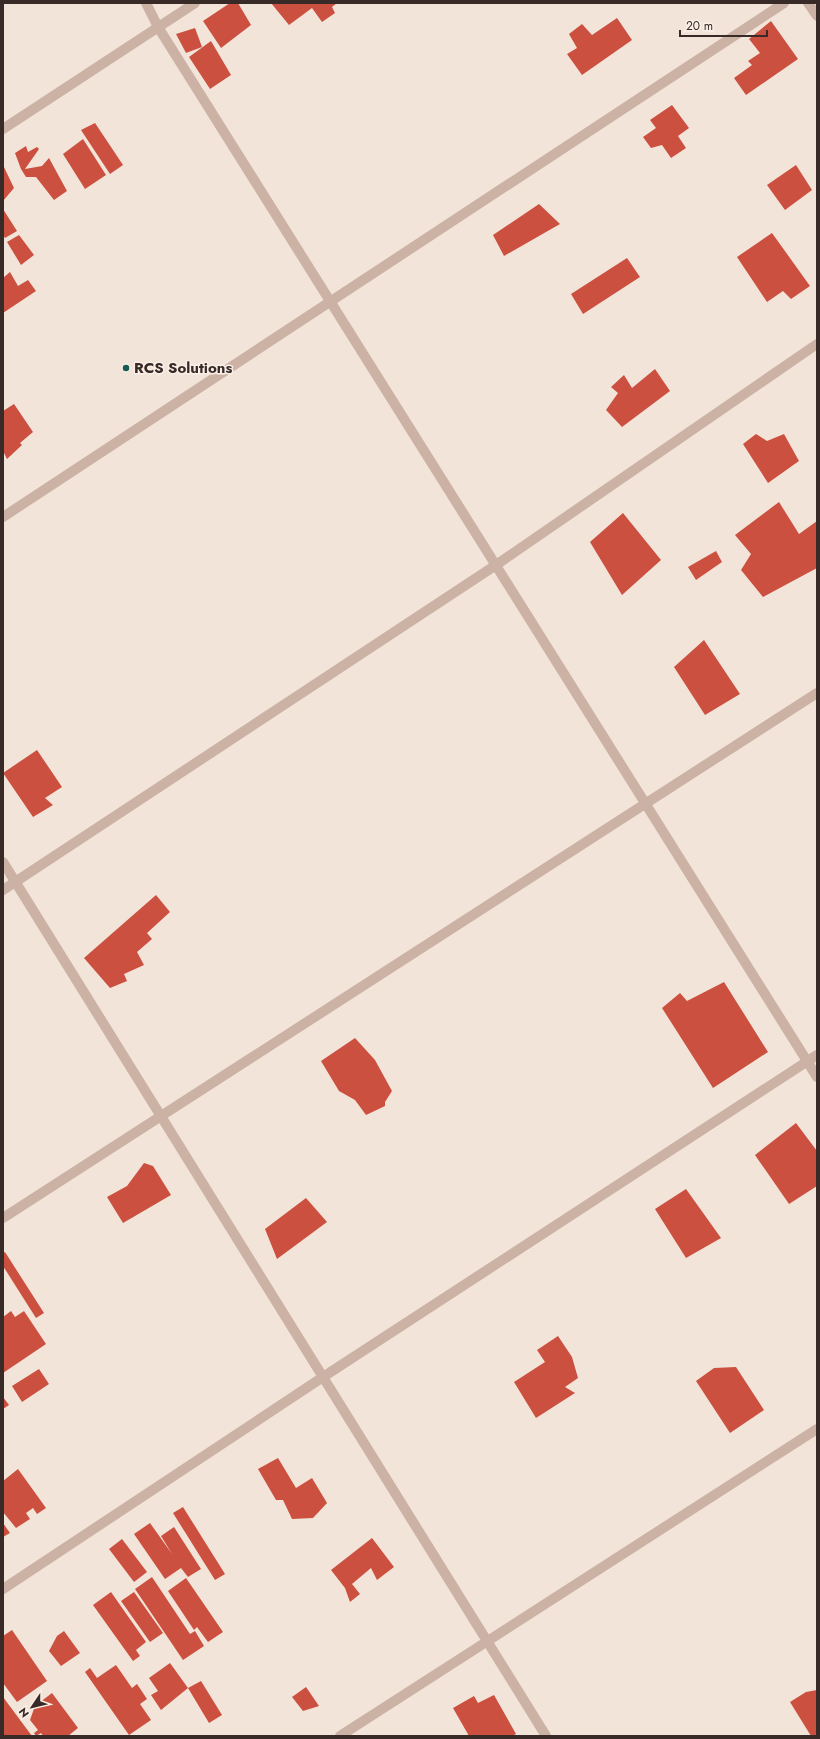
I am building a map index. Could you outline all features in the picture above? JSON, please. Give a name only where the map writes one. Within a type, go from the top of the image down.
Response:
[{"type":"street","points":[[146,3],[158,26],[817,1077]]},
{"type":"street","points":[[3,129],[195,3]]},
{"type":"street","points":[[3,517],[784,3]]},
{"type":"street","points":[[808,3],[817,16]]},
{"type":"street","points":[[3,890],[496,565],[817,344]]},
{"type":"street","points":[[3,1218],[162,1117],[817,693]]},
{"type":"street","points":[[3,862],[546,1736]]},
{"type":"street","points":[[3,1589],[323,1376],[817,1055]]},
{"type":"street","points":[[340,1736],[817,1429]]},
{"type":"building","points":[[230,3],[238,3],[251,25],[221,48],[203,21]]},
{"type":"building","points":[[271,3],[337,3],[332,7],[335,13],[322,22],[312,8],[289,25]]},
{"type":"building","points":[[617,18],[632,40],[582,75],[567,54],[577,48],[569,34],[582,24],[592,35]]},
{"type":"building","points":[[771,21],[798,59],[746,95],[734,78],[752,65],[748,61],[760,53],[749,39]]},
{"type":"building","points":[[195,28],[202,47],[186,53],[176,34]]},
{"type":"building","points":[[211,41],[231,75],[210,89],[189,57]]},
{"type":"building","points":[[672,105],[689,128],[678,136],[686,148],[671,158],[662,145],[651,148],[643,137],[656,128],[650,120]]},
{"type":"building","points":[[95,123],[123,165],[110,174],[81,130]]},
{"type":"building","points":[[83,139],[106,175],[85,189],[63,154]]},
{"type":"building","points":[[26,146],[28,152],[37,147],[39,149],[25,169],[42,166],[49,158],[67,191],[54,200],[36,177],[26,177],[21,169],[15,153]]},
{"type":"building","points":[[3,165],[14,188],[3,201]]},
{"type":"building","points":[[796,165],[812,190],[785,210],[767,185]]},
{"type":"building","points":[[539,204],[560,224],[504,256],[493,235]]},
{"type":"building","points":[[3,209],[17,231],[5,238],[3,235]]},
{"type":"building","points":[[772,233],[810,286],[791,299],[783,291],[767,302],[737,257]]},
{"type":"building","points":[[19,235],[34,255],[21,265],[7,242]]},
{"type":"building","points":[[627,258],[640,277],[583,314],[571,294]]},
{"type":"building","points":[[10,272],[18,286],[28,280],[36,291],[3,313],[3,278]]},
{"type":"building","points":[[655,369],[670,391],[622,427],[606,410],[618,393],[611,387],[624,375],[632,388]]},
{"type":"building","points":[[14,404],[33,432],[20,443],[22,445],[7,459],[3,451],[3,411]]},
{"type":"building","points":[[756,434],[767,441],[784,434],[799,461],[768,483],[743,444]]},
{"type":"building","points":[[779,502],[799,534],[817,521],[817,568],[763,597],[741,570],[751,554],[735,535]]},
{"type":"building","points":[[623,513],[661,560],[622,595],[590,542]]},
{"type":"building","points":[[716,551],[722,562],[696,580],[688,567]]},
{"type":"building","points":[[704,640],[740,694],[705,715],[674,667]]},
{"type":"building","points":[[37,750],[62,787],[45,798],[53,805],[33,817],[3,773]]},
{"type":"building","points":[[156,895],[170,912],[147,933],[152,939],[137,952],[144,965],[124,974],[127,981],[110,988],[84,958]]},
{"type":"building","points":[[724,982],[768,1052],[713,1088],[662,1008],[680,993],[687,1001]]},
{"type":"building","points":[[355,1038],[375,1060],[392,1091],[385,1102],[385,1106],[366,1115],[355,1100],[339,1091],[321,1061]]},
{"type":"building","points":[[796,1123],[817,1151],[817,1186],[789,1204],[755,1155]]},
{"type":"building","points":[[144,1163],[153,1166],[171,1195],[123,1223],[107,1197],[127,1186]]},
{"type":"building","points":[[686,1189],[721,1238],[686,1258],[655,1209]]},
{"type":"building","points":[[306,1198],[327,1222],[277,1259],[265,1229]]},
{"type":"building","points":[[5,1252],[44,1313],[36,1318],[3,1266],[3,1253]]},
{"type":"building","points":[[11,1311],[15,1317],[24,1311],[46,1344],[3,1373],[3,1317]]},
{"type":"building","points":[[558,1336],[572,1357],[578,1378],[565,1387],[575,1393],[536,1418],[514,1382],[545,1362],[537,1350]]},
{"type":"building","points":[[736,1367],[764,1410],[730,1433],[696,1381],[714,1368]]},
{"type":"building","points":[[39,1369],[49,1384],[22,1402],[12,1386]]},
{"type":"building","points":[[3,1397],[9,1405],[3,1409]]},
{"type":"building","points":[[278,1458],[296,1488],[312,1478],[327,1503],[313,1518],[292,1519],[283,1500],[276,1500],[258,1469]]},
{"type":"building","points":[[18,1469],[46,1508],[37,1514],[33,1508],[26,1513],[30,1519],[16,1528],[3,1512],[3,1481]]},
{"type":"building","points":[[183,1507],[225,1574],[215,1580],[173,1513]]},
{"type":"building","points":[[3,1523],[10,1533],[3,1537]]},
{"type":"building","points":[[150,1523],[172,1554],[161,1536],[174,1527],[201,1569],[188,1577],[181,1568],[165,1579],[134,1534]]},
{"type":"building","points":[[372,1538],[394,1567],[377,1580],[371,1568],[352,1584],[360,1594],[350,1602],[345,1588],[331,1570]]},
{"type":"building","points":[[122,1539],[147,1572],[134,1582],[109,1549]]},
{"type":"building","points":[[152,1577],[190,1634],[195,1631],[204,1646],[183,1660],[135,1589]]},
{"type":"building","points":[[186,1578],[223,1632],[208,1642],[197,1627],[194,1630],[168,1591]]},
{"type":"building","points":[[111,1592],[146,1642],[136,1650],[140,1656],[133,1661],[93,1605]]},
{"type":"building","points":[[134,1592],[163,1633],[150,1642],[121,1601]]},
{"type":"building","points":[[12,1630],[47,1681],[17,1702],[3,1683],[3,1636]]},
{"type":"building","points":[[64,1631],[80,1653],[61,1666],[49,1651],[57,1636]]},
{"type":"building","points":[[170,1663],[188,1688],[161,1710],[151,1695],[158,1691],[149,1678]]},
{"type":"building","points":[[116,1665],[132,1688],[137,1684],[147,1699],[140,1704],[151,1720],[129,1735],[85,1672],[90,1668],[97,1678]]},
{"type":"building","points":[[201,1681],[222,1715],[209,1723],[188,1688]]},
{"type":"building","points":[[306,1687],[319,1706],[303,1711],[292,1697]]},
{"type":"building","points":[[817,1690],[817,1736],[811,1736],[790,1702],[806,1692]]},
{"type":"building","points":[[52,1693],[78,1728],[68,1736],[43,1736],[41,1733],[36,1736],[34,1733],[38,1730],[30,1720],[35,1706]]},
{"type":"building","points":[[494,1695],[516,1734],[512,1736],[469,1736],[453,1708],[474,1696],[478,1703]]},
{"type":"building","points":[[3,1697],[32,1736],[3,1736]]},
{"type":"place","name":"RCS Solutions","points":[[126,368]]}]
